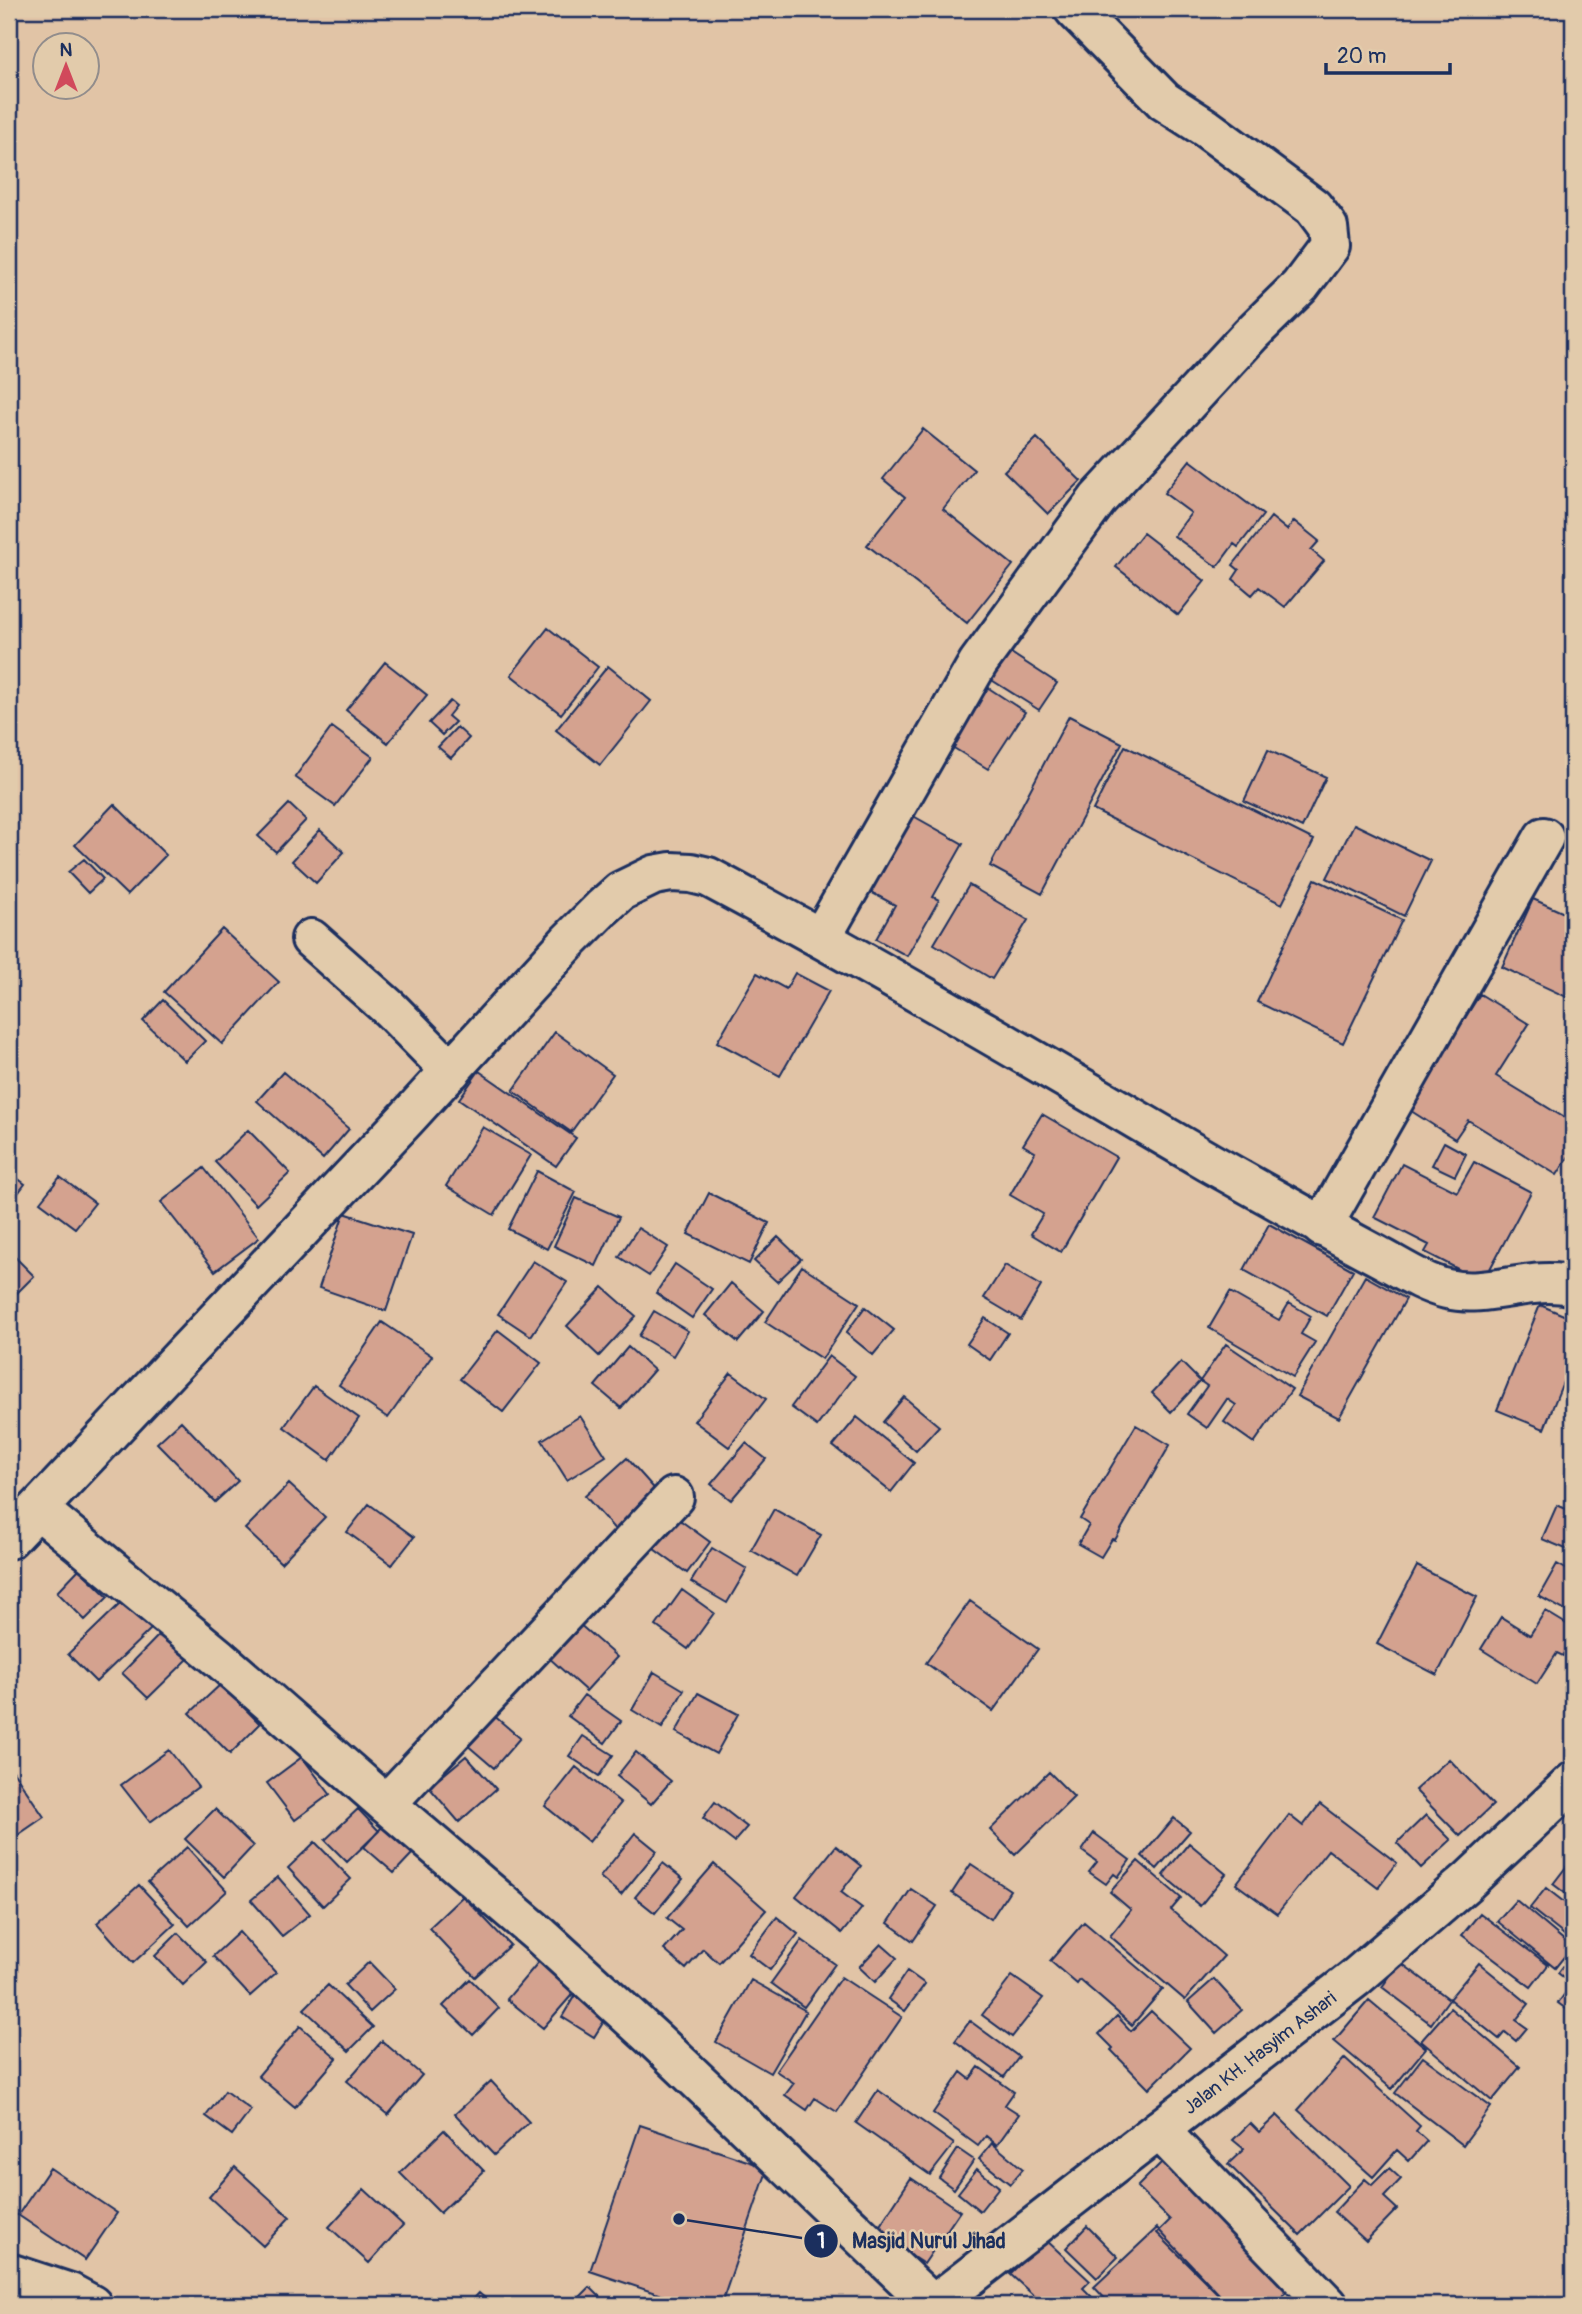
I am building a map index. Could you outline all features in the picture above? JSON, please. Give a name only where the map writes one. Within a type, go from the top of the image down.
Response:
[{"type":"street","points":[[821,938],[978,663],[1090,510],[1242,344],[1300,286],[1330,246],[1328,227],[1313,207],[1206,128],[1164,101],[1074,9]]},
{"type":"street","points":[[1322,1227],[1544,837]]},
{"type":"street","points":[[9,1539],[568,942],[621,891],[654,875],[671,872],[708,877],[821,938],[1322,1227],[1427,1282],[1449,1289],[1475,1292],[1541,1283],[1573,1286]]},
{"type":"street","points":[[311,939],[390,1009],[450,1071]]},
{"type":"street","points":[[386,1804],[674,1497]]},
{"type":"street","points":[[38,1509],[219,1658],[541,1936],[656,2041],[933,2305]]},
{"type":"street","name":"Jalan KH. Hasyim Ashari","points":[[933,2305],[1354,1979],[1468,1881],[1573,1782]]},
{"type":"street","points":[[1159,2130],[1328,2305]]},
{"type":"street","points":[[9,2273],[71,2293],[92,2305]]},
{"type":"building","points":[[923,429],[974,470],[943,509],[1013,565],[967,623],[867,545],[905,497],[883,479]]},
{"type":"building","points":[[1037,438],[1081,481],[1048,514],[1004,471]]},
{"type":"building","points":[[1190,460],[1263,515],[1238,547],[1234,544],[1217,567],[1174,536],[1191,513],[1164,493]]},
{"type":"building","points":[[1271,517],[1287,530],[1294,521],[1319,541],[1311,550],[1324,561],[1285,607],[1259,587],[1252,595],[1233,579],[1239,570],[1233,565]]},
{"type":"building","points":[[1143,533],[1205,581],[1178,615],[1116,567]]},
{"type":"building","points":[[548,628],[598,667],[561,714],[511,675]]},
{"type":"building","points":[[1008,651],[1057,683],[1039,710],[990,679]]},
{"type":"building","points":[[385,662],[427,695],[388,743],[346,710]]},
{"type":"building","points":[[608,666],[651,701],[600,765],[556,730]]},
{"type":"building","points":[[981,683],[1025,712],[988,769],[944,742]]},
{"type":"building","points":[[450,701],[456,706],[448,716],[455,722],[442,735],[429,723]]},
{"type":"building","points":[[1069,716],[1122,743],[1042,894],[990,866]]},
{"type":"building","points":[[332,727],[373,757],[335,806],[295,777]]},
{"type":"building","points":[[457,727],[469,738],[451,758],[438,747]]},
{"type":"building","points":[[1125,746],[1314,840],[1282,904],[1093,810]]},
{"type":"building","points":[[1268,750],[1326,777],[1302,828],[1244,801]]},
{"type":"building","points":[[114,804],[166,855],[127,895],[75,845]]},
{"type":"building","points":[[289,804],[306,820],[276,852],[258,836]]},
{"type":"building","points":[[908,813],[963,844],[933,897],[939,900],[907,956],[876,939],[895,905],[865,889]]},
{"type":"building","points":[[1354,824],[1431,861],[1404,916],[1327,878]]},
{"type":"building","points":[[320,830],[344,852],[316,883],[292,861]]},
{"type":"building","points":[[84,859],[103,879],[88,893],[68,872]]},
{"type":"building","points":[[1315,879],[1402,920],[1343,1043],[1257,1002]]},
{"type":"building","points":[[969,885],[1028,920],[992,979],[934,944]]},
{"type":"building","points":[[1533,899],[1573,917],[1573,1000],[1502,967]]},
{"type":"building","points":[[222,929],[279,982],[222,1044],[164,992]]},
{"type":"building","points":[[757,973],[786,989],[795,973],[829,991],[780,1076],[717,1042]]},
{"type":"building","points":[[1480,994],[1529,1024],[1496,1076],[1573,1123],[1573,1150],[1557,1175],[1468,1120],[1455,1139],[1408,1109]]},
{"type":"building","points":[[163,1000],[205,1041],[185,1061],[143,1021]]},
{"type":"building","points":[[555,1032],[613,1074],[571,1132],[513,1091]]},
{"type":"building","points":[[479,1071],[576,1138],[556,1166],[459,1099]]},
{"type":"building","points":[[283,1072],[349,1129],[323,1159],[257,1101]]},
{"type":"building","points":[[1042,1114],[1116,1157],[1061,1252],[1031,1234],[1043,1214],[1010,1195],[1035,1152],[1023,1145]]},
{"type":"building","points":[[483,1127],[531,1155],[494,1215],[446,1186]]},
{"type":"building","points":[[248,1130],[290,1173],[256,1205],[215,1162]]},
{"type":"building","points":[[1444,1142],[1466,1154],[1455,1176],[1432,1165]]},
{"type":"building","points":[[1474,1162],[1531,1192],[1483,1282],[1425,1252],[1429,1245],[1374,1217],[1402,1164],[1457,1192]]},
{"type":"building","points":[[204,1168],[259,1238],[215,1271],[161,1202]]},
{"type":"building","points":[[537,1171],[576,1192],[547,1249],[508,1229]]},
{"type":"building","points":[[9,1172],[25,1184],[9,1205]]},
{"type":"building","points":[[60,1177],[95,1203],[75,1228],[40,1202]]},
{"type":"building","points":[[709,1193],[769,1223],[749,1264],[688,1234]]},
{"type":"building","points":[[576,1198],[619,1217],[596,1266],[554,1246]]},
{"type":"building","points":[[344,1213],[412,1235],[386,1311],[319,1288]]},
{"type":"building","points":[[1269,1224],[1353,1270],[1327,1316],[1244,1270]]},
{"type":"building","points":[[638,1228],[668,1247],[649,1276],[619,1257]]},
{"type":"building","points":[[778,1237],[801,1259],[777,1282],[754,1261]]},
{"type":"building","points":[[9,1251],[34,1276],[9,1301]]},
{"type":"building","points":[[533,1261],[567,1282],[531,1336],[498,1314]]},
{"type":"building","points":[[675,1264],[712,1289],[692,1318],[656,1293]]},
{"type":"building","points":[[1005,1265],[1041,1286],[1021,1320],[984,1298]]},
{"type":"building","points":[[802,1266],[859,1303],[822,1359],[765,1322]]},
{"type":"building","points":[[1365,1276],[1406,1299],[1339,1418],[1297,1396]]},
{"type":"building","points":[[731,1283],[764,1311],[738,1342],[705,1315]]},
{"type":"building","points":[[603,1287],[636,1316],[599,1356],[567,1326]]},
{"type":"building","points":[[1230,1292],[1279,1320],[1289,1303],[1311,1316],[1301,1334],[1315,1342],[1293,1377],[1209,1328]]},
{"type":"building","points":[[1540,1305],[1573,1319],[1573,1357],[1544,1429],[1497,1410]]},
{"type":"building","points":[[865,1307],[894,1330],[873,1355],[846,1333]]},
{"type":"building","points":[[654,1311],[688,1331],[673,1356],[639,1336]]},
{"type":"building","points":[[985,1318],[1008,1333],[990,1360],[967,1344]]},
{"type":"building","points":[[382,1322],[432,1356],[388,1418],[339,1385]]},
{"type":"building","points":[[498,1330],[541,1363],[503,1412],[460,1379]]},
{"type":"building","points":[[1226,1344],[1292,1389],[1254,1443],[1224,1422],[1236,1405],[1227,1399],[1207,1428],[1187,1414],[1207,1386],[1200,1381]]},
{"type":"building","points":[[628,1347],[654,1370],[621,1408],[595,1386]]},
{"type":"building","points":[[829,1356],[855,1376],[817,1426],[791,1407]]},
{"type":"building","points":[[1181,1362],[1200,1381],[1171,1412],[1152,1393]]},
{"type":"building","points":[[731,1373],[766,1399],[729,1447],[694,1421]]},
{"type":"building","points":[[314,1386],[359,1418],[329,1460],[284,1427]]},
{"type":"building","points":[[904,1397],[939,1426],[916,1451],[883,1422]]},
{"type":"building","points":[[580,1416],[606,1456],[567,1480],[542,1440]]},
{"type":"building","points":[[857,1417],[914,1463],[891,1492],[833,1446]]},
{"type":"building","points":[[181,1421],[238,1481],[215,1502],[157,1443]]},
{"type":"building","points":[[1136,1425],[1170,1445],[1115,1540],[1112,1539],[1101,1557],[1078,1544],[1089,1525],[1080,1519]]},
{"type":"building","points":[[746,1443],[766,1459],[731,1500],[711,1484]]},
{"type":"building","points":[[627,1458],[660,1495],[618,1533],[585,1496]]},
{"type":"building","points":[[289,1484],[325,1517],[281,1563],[245,1529]]},
{"type":"building","points":[[369,1504],[414,1537],[392,1565],[347,1532]]},
{"type":"building","points":[[1557,1505],[1573,1512],[1573,1552],[1542,1539]]},
{"type":"building","points":[[774,1509],[821,1535],[797,1576],[751,1550]]},
{"type":"building","points":[[677,1518],[710,1542],[687,1573],[654,1549]]},
{"type":"building","points":[[712,1548],[747,1569],[727,1603],[691,1582]]},
{"type":"building","points":[[1557,1564],[1573,1573],[1573,1615],[1539,1596]]},
{"type":"building","points":[[1417,1566],[1477,1597],[1437,1675],[1377,1644]]},
{"type":"building","points":[[79,1569],[108,1597],[85,1620],[57,1592]]},
{"type":"building","points":[[682,1590],[714,1613],[688,1649],[656,1626]]},
{"type":"building","points":[[123,1601],[151,1629],[96,1682],[68,1654]]},
{"type":"building","points":[[970,1601],[1038,1649],[993,1711],[926,1663]]},
{"type":"building","points":[[1545,1611],[1573,1628],[1573,1639],[1563,1656],[1557,1653],[1537,1684],[1481,1649],[1501,1617],[1530,1635]]},
{"type":"building","points":[[578,1623],[617,1657],[586,1691],[548,1657]]},
{"type":"building","points":[[163,1631],[189,1658],[148,1698],[122,1673]]},
{"type":"building","points":[[654,1672],[684,1690],[662,1728],[632,1710]]},
{"type":"building","points":[[221,1684],[260,1724],[230,1754],[190,1713]]},
{"type":"building","points":[[698,1693],[738,1714],[716,1754],[676,1732]]},
{"type":"building","points":[[584,1695],[621,1721],[605,1743],[568,1716]]},
{"type":"building","points":[[485,1708],[520,1738],[494,1768],[459,1738]]},
{"type":"building","points":[[583,1736],[613,1755],[599,1776],[569,1756]]},
{"type":"building","points":[[169,1750],[198,1787],[150,1822],[121,1785]]},
{"type":"building","points":[[636,1752],[671,1781],[651,1804],[617,1776]]},
{"type":"building","points":[[466,1756],[496,1789],[459,1822],[429,1787]]},
{"type":"building","points":[[302,1757],[330,1794],[295,1820],[267,1783]]},
{"type":"building","points":[[1449,1759],[1493,1805],[1460,1836],[1415,1790]]},
{"type":"building","points":[[9,1765],[44,1817],[9,1841]]},
{"type":"building","points":[[576,1767],[621,1803],[589,1842],[545,1806]]},
{"type":"building","points":[[1049,1772],[1074,1797],[1015,1855],[990,1830]]},
{"type":"building","points":[[715,1802],[747,1827],[734,1842],[703,1818]]},
{"type":"building","points":[[1320,1804],[1397,1863],[1378,1888],[1328,1850],[1277,1914],[1236,1884],[1289,1815],[1303,1826]]},
{"type":"building","points":[[215,1809],[253,1846],[224,1877],[185,1839]]},
{"type":"building","points":[[358,1809],[379,1831],[347,1862],[325,1840]]},
{"type":"building","points":[[1426,1815],[1451,1840],[1421,1868],[1397,1843]]},
{"type":"building","points":[[1174,1818],[1190,1831],[1157,1869],[1142,1856]]},
{"type":"building","points":[[382,1827],[412,1854],[394,1873],[364,1847]]},
{"type":"building","points":[[635,1833],[657,1851],[621,1895],[600,1877]]},
{"type":"building","points":[[1094,1833],[1130,1860],[1118,1877],[1114,1874],[1106,1884],[1089,1872],[1097,1862],[1082,1851]]},
{"type":"building","points":[[315,1842],[351,1879],[323,1906],[288,1868]]},
{"type":"building","points":[[1189,1843],[1226,1874],[1200,1906],[1163,1875]]},
{"type":"building","points":[[836,1846],[861,1866],[841,1892],[862,1908],[842,1933],[796,1896]]},
{"type":"building","points":[[187,1847],[227,1891],[189,1926],[148,1882]]},
{"type":"building","points":[[1573,1858],[1573,1899],[1553,1884]]},
{"type":"building","points":[[1138,1861],[1181,1898],[1171,1910],[1224,1956],[1185,2000],[1110,1936],[1131,1910],[1110,1892]]},
{"type":"building","points":[[663,1863],[683,1879],[655,1913],[635,1897]]},
{"type":"building","points":[[714,1864],[766,1910],[719,1963],[703,1949],[686,1969],[664,1950],[682,1930],[667,1918]]},
{"type":"building","points":[[971,1864],[1010,1890],[991,1919],[952,1893]]},
{"type":"building","points":[[278,1877],[310,1914],[282,1936],[251,1900]]},
{"type":"building","points":[[139,1885],[175,1924],[133,1963],[97,1923]]},
{"type":"building","points":[[1546,1888],[1573,1909],[1573,1942],[1530,1908]]},
{"type":"building","points":[[911,1889],[937,1906],[913,1941],[888,1923]]},
{"type":"building","points":[[463,1896],[510,1945],[475,1977],[429,1928]]},
{"type":"building","points":[[1516,1900],[1572,1947],[1555,1968],[1497,1921]]},
{"type":"building","points":[[1480,1913],[1548,1965],[1531,1987],[1462,1935]]},
{"type":"building","points":[[777,1917],[798,1934],[770,1970],[749,1954]]},
{"type":"building","points":[[1084,1922],[1163,1989],[1132,2025],[1080,1980],[1077,1984],[1050,1961]]},
{"type":"building","points":[[239,1932],[276,1973],[250,1996],[213,1956]]},
{"type":"building","points":[[178,1933],[207,1962],[183,1985],[155,1956]]},
{"type":"building","points":[[802,1940],[835,1964],[804,2007],[771,1983]]},
{"type":"building","points":[[881,1944],[897,1958],[875,1982],[859,1967]]},
{"type":"building","points":[[1573,1953],[1573,2014],[1558,2003],[1572,1984],[1558,1973]]},
{"type":"building","points":[[541,1959],[577,1989],[543,2028],[507,1999]]},
{"type":"building","points":[[369,1962],[395,1989],[370,2012],[345,1985]]},
{"type":"building","points":[[1400,1962],[1449,1999],[1431,2024],[1382,1987]]},
{"type":"building","points":[[1479,1963],[1529,2004],[1516,2020],[1527,2028],[1516,2041],[1505,2032],[1499,2039],[1449,1999]]},
{"type":"building","points":[[907,1971],[925,1984],[905,2011],[888,1999]]},
{"type":"building","points":[[1012,1976],[1043,1998],[1012,2037],[982,2015]]},
{"type":"building","points":[[841,1977],[902,2017],[837,2112],[815,2098],[807,2110],[785,2095],[794,2083],[776,2071]]},
{"type":"building","points":[[470,1979],[499,2008],[473,2035],[443,2006]]},
{"type":"building","points":[[1214,1979],[1242,2010],[1216,2033],[1188,2002]]},
{"type":"building","points":[[751,1980],[806,2011],[770,2073],[716,2042]]},
{"type":"building","points":[[328,1985],[373,2027],[349,2051],[304,2009]]},
{"type":"building","points":[[578,1990],[611,2010],[594,2037],[562,2017]]},
{"type":"building","points":[[1369,2000],[1426,2048],[1392,2089],[1334,2041]]},
{"type":"building","points":[[1450,2008],[1520,2067],[1492,2101],[1421,2041]]},
{"type":"building","points":[[1151,2011],[1190,2048],[1149,2089],[1099,2034],[1117,2016],[1131,2031]]},
{"type":"building","points":[[970,2021],[1019,2057],[1004,2077],[955,2041]]},
{"type":"building","points":[[300,2026],[337,2058],[295,2107],[258,2076]]},
{"type":"building","points":[[382,2041],[422,2075],[388,2115],[347,2081]]},
{"type":"building","points":[[1423,2057],[1491,2107],[1463,2145],[1395,2093]]},
{"type":"building","points":[[1345,2058],[1420,2126],[1416,2131],[1427,2141],[1409,2161],[1397,2150],[1373,2177],[1298,2110]]},
{"type":"building","points":[[979,2067],[1014,2092],[1005,2105],[1019,2114],[997,2145],[986,2136],[978,2146],[933,2113],[961,2072],[970,2079]]},
{"type":"building","points":[[491,2081],[529,2122],[494,2155],[455,2114]]},
{"type":"building","points":[[878,2090],[954,2144],[930,2175],[856,2123]]},
{"type":"building","points":[[225,2091],[251,2110],[232,2135],[206,2116]]},
{"type":"building","points":[[1277,2115],[1349,2186],[1300,2235],[1228,2164],[1244,2149],[1233,2140],[1250,2123],[1259,2132]]},
{"type":"building","points":[[640,2125],[768,2168],[721,2305],[691,2305],[590,2271]]},
{"type":"building","points":[[444,2130],[484,2171],[440,2213],[400,2173]]},
{"type":"building","points":[[992,2143],[1023,2169],[1010,2184],[979,2159]]},
{"type":"building","points":[[958,2149],[974,2160],[954,2189],[939,2178]]},
{"type":"building","points":[[1168,2156],[1295,2284],[1274,2305],[1229,2305],[1157,2233],[1170,2220],[1137,2187]]},
{"type":"building","points":[[235,2167],[290,2217],[263,2246],[209,2197]]},
{"type":"building","points":[[50,2168],[117,2213],[85,2260],[18,2215]]},
{"type":"building","points":[[1389,2168],[1401,2179],[1384,2197],[1397,2209],[1366,2241],[1334,2212],[1365,2179],[1372,2185]]},
{"type":"building","points":[[977,2169],[999,2187],[980,2211],[958,2193]]},
{"type":"building","points":[[911,2178],[960,2211],[924,2264],[875,2233]]},
{"type":"building","points":[[364,2189],[403,2225],[369,2263],[329,2227]]},
{"type":"building","points":[[1087,2226],[1118,2257],[1097,2278],[1066,2248]]},
{"type":"building","points":[[1157,2228],[1219,2294],[1207,2305],[1111,2305],[1094,2287]]},
{"type":"building","points":[[1045,2239],[1090,2281],[1083,2288],[1093,2298],[1086,2305],[1044,2305],[1010,2274]]},
{"type":"building","points":[[590,2287],[608,2305],[572,2305]]},
{"type":"building","points":[[479,2293],[493,2305],[468,2305]]},
{"type":"place","name":"Masjid Nurul Jihad","points":[[679,2219]]}]
